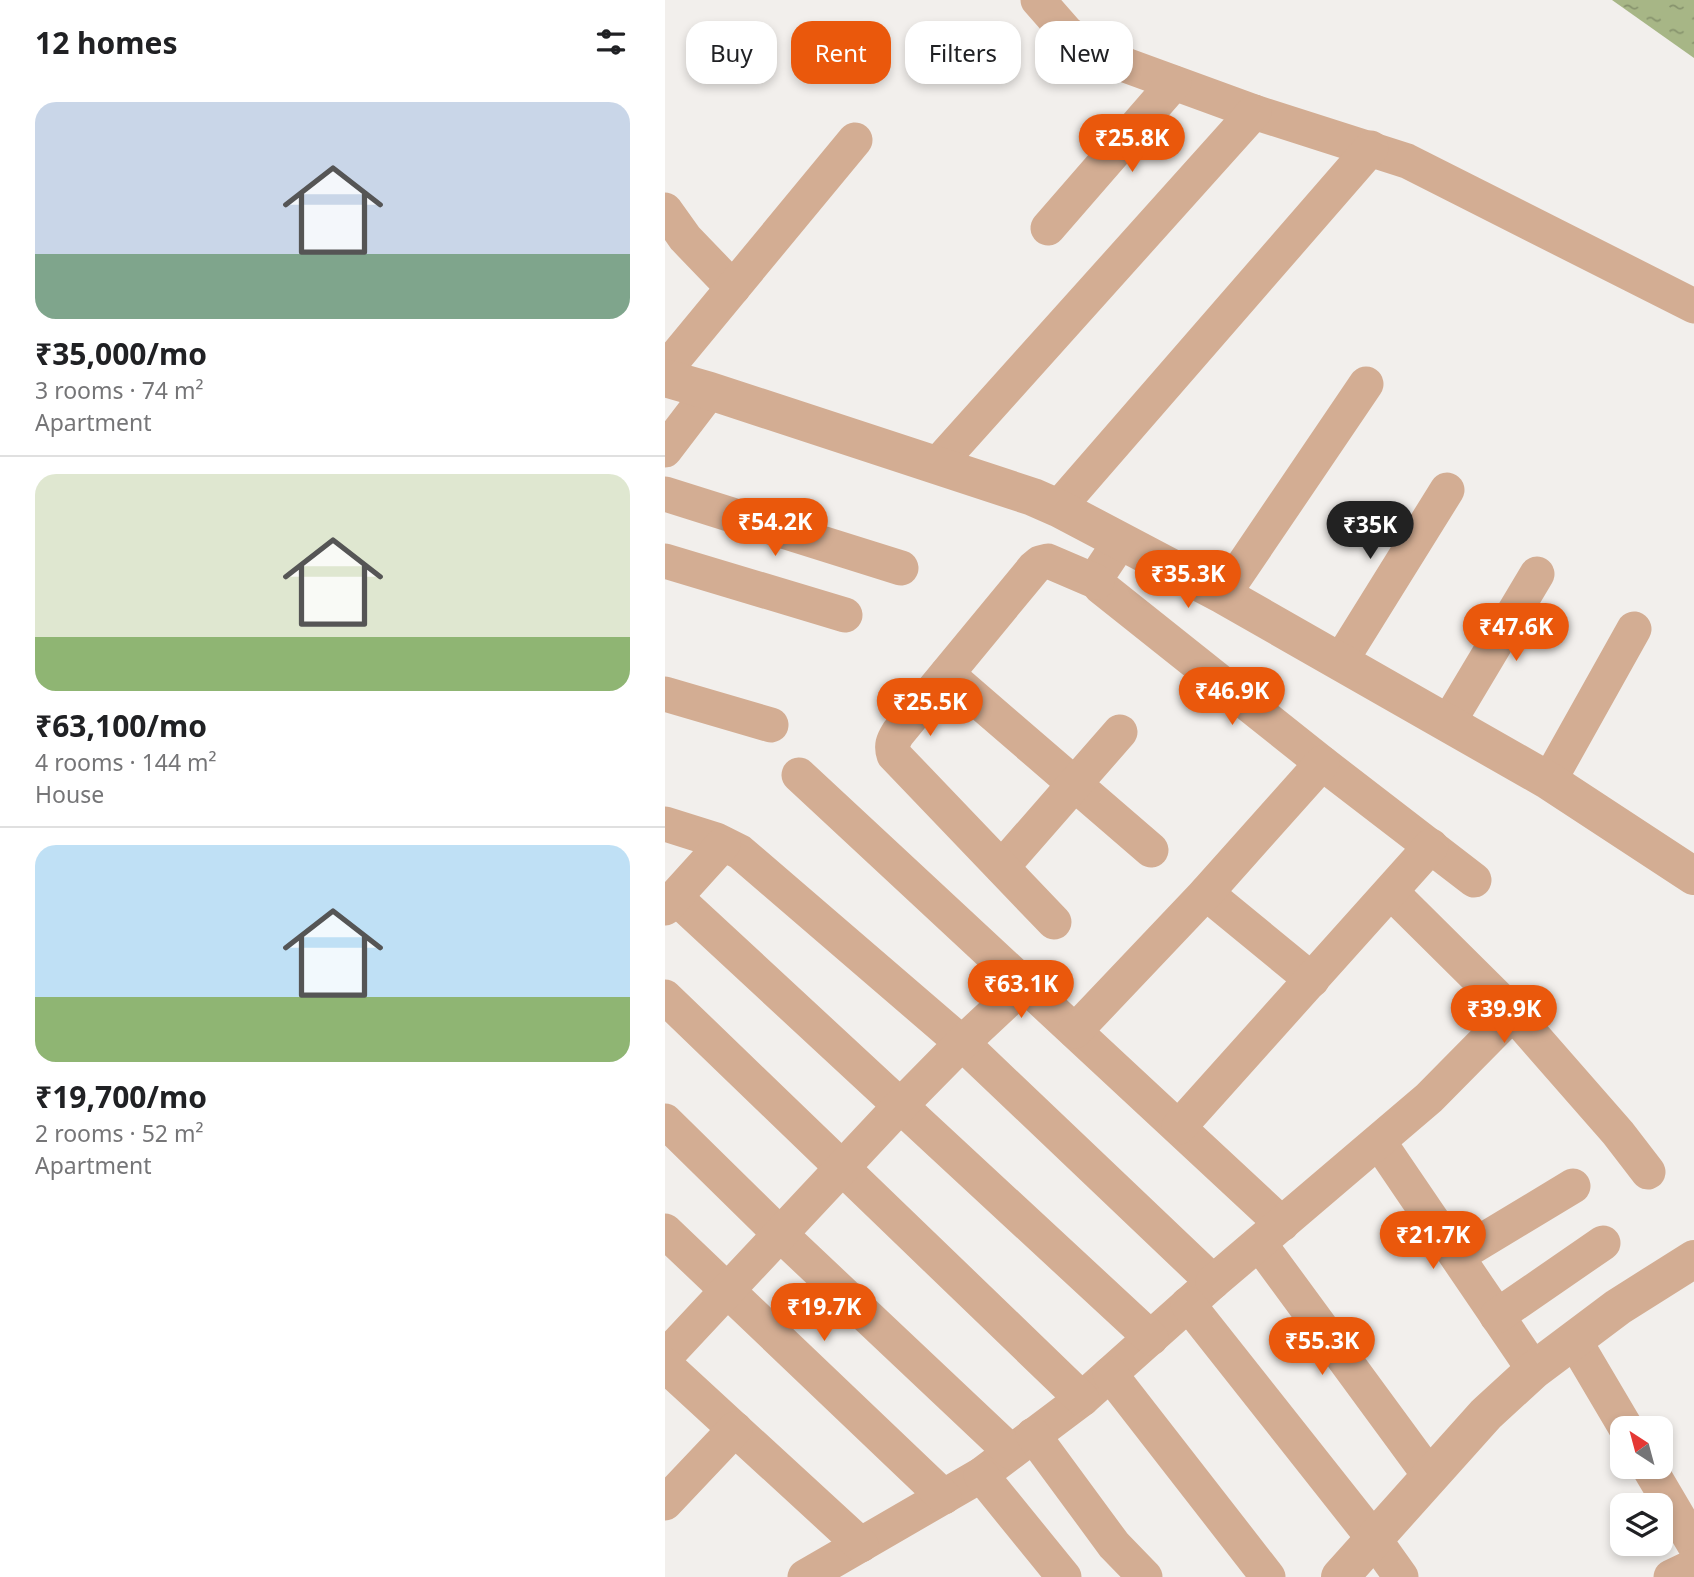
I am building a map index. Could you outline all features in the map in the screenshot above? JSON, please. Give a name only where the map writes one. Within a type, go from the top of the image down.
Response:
[{"type":"street","points":[[1038,0],[1067,33],[1092,51],[1254,112],[1407,161],[1694,306]]},
{"type":"street","points":[[1048,228],[1174,83]]},
{"type":"street","points":[[937,466],[1254,112]]},
{"type":"street","points":[[665,370],[855,140]]},
{"type":"street","points":[[1058,508],[1371,148]]},
{"type":"street","points":[[665,210],[685,238],[733,288]]},
{"type":"street","points":[[665,379],[710,391],[1033,497],[1058,508],[1223,595],[1549,781],[1694,876]]},
{"type":"street","points":[[1223,595],[1366,384]]},
{"type":"street","points":[[665,450],[710,391]]},
{"type":"street","points":[[1340,662],[1447,490]]},
{"type":"street","points":[[665,494],[901,568]]},
{"type":"street","points":[[1097,582],[1098,575],[1120,542]]},
{"type":"street","points":[[665,561],[845,615]]},
{"type":"street","points":[[1054,922],[894,755],[891,747],[898,733],[1034,568],[1048,561],[1097,582],[1322,763],[1474,880]]},
{"type":"street","points":[[1448,723],[1537,574]]},
{"type":"street","points":[[1549,781],[1634,629]]},
{"type":"street","points":[[947,674],[1151,850]]},
{"type":"street","points":[[665,694],[771,725]]},
{"type":"street","points":[[1002,867],[1121,732]]},
{"type":"street","points":[[1075,1031],[1206,893],[1322,763]]},
{"type":"street","points":[[799,775],[1178,1127],[1270,1233],[1430,1476]]},
{"type":"street","points":[[665,824],[740,852],[962,1043],[1201,1293],[1401,1577]]},
{"type":"street","points":[[723,844],[670,902],[900,1106],[1151,1338]]},
{"type":"street","points":[[1178,1127],[1431,846]]},
{"type":"street","points":[[1391,892],[1513,1013],[1618,1133],[1648,1172]]},
{"type":"street","points":[[1206,893],[1312,981]]},
{"type":"street","points":[[665,1357],[900,1106],[1024,985]]},
{"type":"street","points":[[665,997],[1082,1399]]},
{"type":"street","points":[[805,1577],[981,1475],[1082,1399],[1270,1233],[1429,1098],[1513,1013]]},
{"type":"street","points":[[665,1121],[781,1235],[1022,1443],[1145,1577]]},
{"type":"street","points":[[1379,1142],[1534,1370]]},
{"type":"street","points":[[1457,1256],[1573,1186]]},
{"type":"street","points":[[665,1231],[944,1497]]},
{"type":"street","points":[[1497,1316],[1603,1243]]},
{"type":"street","points":[[1340,1577],[1486,1414],[1534,1370],[1618,1307],[1694,1259]]},
{"type":"street","points":[[1574,1340],[1619,1416]]},
{"type":"street","points":[[665,1365],[861,1545]]},
{"type":"street","points":[[1111,1374],[1268,1577]]},
{"type":"street","points":[[665,1503],[735,1429]]},
{"type":"street","points":[[981,1475],[1064,1577]]},
{"type":"street","points":[[1656,1479],[1694,1544]]},
{"type":"street","points":[[1671,1577],[1694,1566]]},
{"type":"water","points":[[1612,0],[1694,0],[1694,58]]}]
